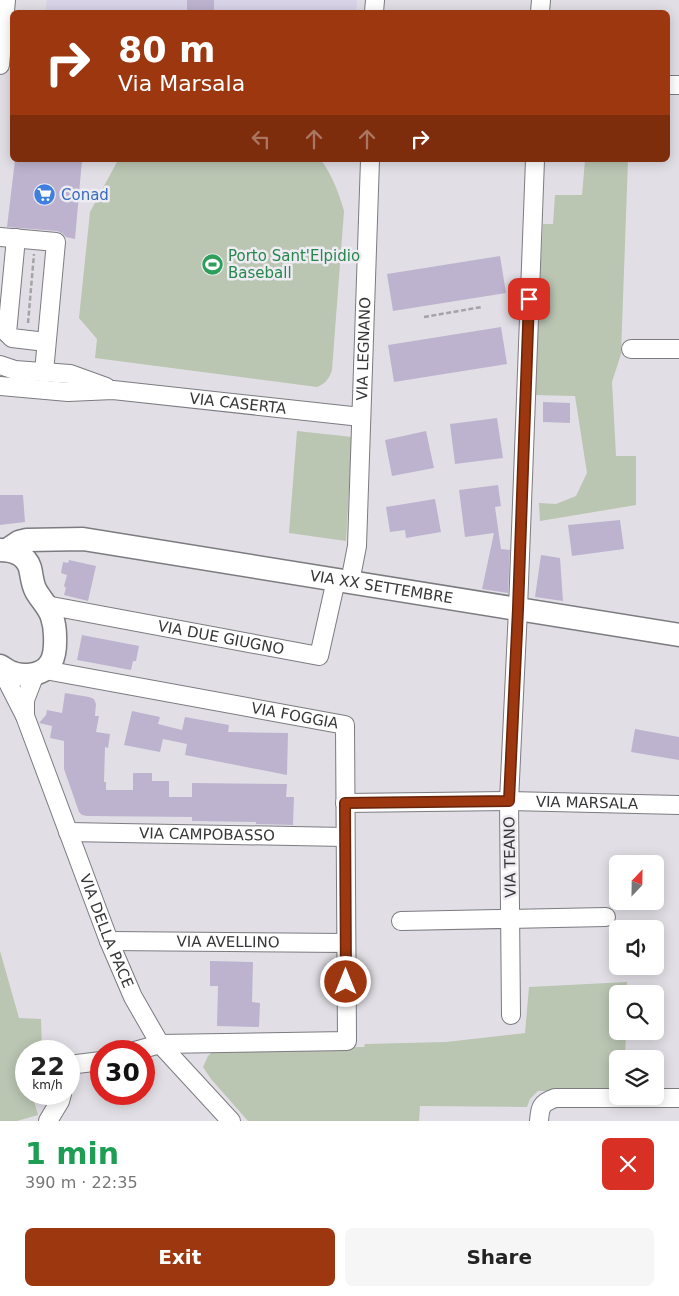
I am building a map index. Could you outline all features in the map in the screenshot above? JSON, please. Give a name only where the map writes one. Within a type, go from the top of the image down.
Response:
[{"type":"main road","name":"VIA XX SETTEMBRE","points":[[2,549],[27,540],[50,538],[83,539],[679,635]]},
{"type":"main road","name":"VIA XX SETTEMBRE","points":[[30,568],[41,557],[55,548],[83,539]]},
{"type":"main road","points":[[0,666],[12,673],[23,675],[40,672],[50,665],[56,646],[52,617],[46,604],[35,590],[26,559],[16,552],[2,549]]},
{"type":"street","points":[[0,65],[6,0]]},
{"type":"street","name":"VIA LEGNANO","points":[[343,581],[357,546],[370,162]]},
{"type":"street","name":"VIA TEANO","points":[[511,1014],[509,801],[535,162]]},
{"type":"street","points":[[44,372],[56,242],[8,238],[7,333],[12,338],[46,342]]},
{"type":"street","points":[[631,349],[679,349]]},
{"type":"street","name":"VIA CASERTA","points":[[0,365],[15,370],[70,374],[113,390]]},
{"type":"street","name":"VIA CASERTA","points":[[0,386],[68,392],[113,390],[361,418]]},
{"type":"street","name":"VIA DUE GIUGNO","points":[[46,604],[318,656],[343,581]]},
{"type":"street","name":"VIA DELLA PACE","points":[[0,666],[25,716],[109,941],[133,996],[160,1044],[231,1121]]},
{"type":"street","name":"VIA DELLA PACE","points":[[25,716],[25,700],[40,672]]},
{"type":"street","name":"VIA FOGGIA","points":[[40,672],[344,725],[347,1041],[160,1044]]},
{"type":"street","name":"VIA MARSALA","points":[[345,803],[509,801],[679,805]]},
{"type":"street","name":"VIA CAMPOBASSO","points":[[68,832],[345,837]]},
{"type":"street","points":[[401,921],[606,917]]},
{"type":"street","name":"VIA AVELLINO","points":[[109,941],[346,944]]},
{"type":"street","points":[[155,1045],[160,1044]]},
{"type":"street","points":[[539,1121],[540,1110],[545,1102],[555,1098],[679,1098]]},
{"type":"street","points":[[48,1121],[58,1105]]},
{"type":"path","points":[[26,340],[35,240]]},
{"type":"path","points":[[424,317],[482,307]]},
{"type":"shaded area","points":[[47,0],[357,0],[356,10],[45,10]]},
{"type":"green space","name":"Porto Sant'Elpidio Baseball","points":[[117,162],[322,162],[335,184],[344,211],[332,370],[328,379],[317,387],[95,358],[97,339],[79,318],[90,212]]},
{"type":"green space","points":[[585,162],[628,162],[621,354],[612,382],[616,456],[636,456],[636,505],[540,521],[539,503],[556,504],[576,496],[587,473],[575,396],[534,395],[543,224],[553,224],[555,195],[582,195]]},
{"type":"green space","points":[[297,431],[352,437],[346,541],[289,533]]},
{"type":"green space","points":[[0,951],[19,1018],[41,1019],[42,1040],[15,1040],[15,1105],[35,1105],[38,1115],[17,1121],[0,1121]]},
{"type":"green space","points":[[627,982],[627,985],[609,985],[609,1040],[626,1040],[625,1050],[609,1050],[609,1090],[538,1091],[530,1099],[527,1107],[420,1106],[419,1121],[248,1121],[211,1079],[203,1067],[208,1056],[216,1048],[364,1047],[365,1044],[446,1042],[525,1033],[529,987]]},
{"type":"building","points":[[187,0],[214,0],[214,10],[187,10]]},
{"type":"building","name":"Conad","points":[[15,162],[82,162],[75,239],[66,237],[57,231],[7,227]]},
{"type":"building","points":[[500,256],[506,293],[393,311],[387,274]]},
{"type":"building","points":[[501,327],[507,364],[394,382],[388,345]]},
{"type":"building","points":[[543,402],[570,403],[570,423],[543,422]]},
{"type":"building","points":[[497,418],[503,458],[455,464],[450,424]]},
{"type":"building","points":[[426,431],[434,468],[392,476],[385,440]]},
{"type":"building","points":[[498,485],[501,506],[495,507],[501,549],[510,550],[508,593],[482,589],[494,533],[465,537],[459,490]]},
{"type":"building","points":[[0,495],[23,495],[25,522],[0,525]]},
{"type":"building","points":[[435,499],[441,532],[406,538],[405,530],[390,532],[386,507]]},
{"type":"building","points":[[620,520],[624,549],[572,556],[568,525]]},
{"type":"building","points":[[541,555],[560,558],[563,601],[535,597]]},
{"type":"building","points":[[69,560],[96,566],[88,601],[64,595],[67,575],[61,573],[63,562],[68,563]]},
{"type":"building","points":[[82,635],[139,646],[136,661],[133,661],[131,670],[77,660]]},
{"type":"building","points":[[65,693],[94,699],[96,704],[95,716],[99,716],[96,732],[110,734],[108,748],[105,747],[104,782],[106,782],[106,790],[133,790],[133,773],[152,773],[152,781],[169,781],[169,797],[192,797],[192,783],[287,784],[286,797],[294,797],[293,825],[256,824],[256,822],[192,821],[192,817],[82,815],[79,812],[64,769],[64,741],[50,738],[52,726],[39,723],[46,715],[47,710],[62,713]]},
{"type":"building","points":[[132,711],[160,717],[158,724],[182,730],[185,717],[229,725],[228,732],[288,733],[287,775],[185,755],[187,744],[163,739],[160,752],[124,745]]},
{"type":"building","points":[[635,729],[679,737],[679,760],[631,752]]},
{"type":"building","points":[[210,961],[253,962],[252,1002],[260,1003],[259,1027],[217,1026],[218,986],[210,986]]},
{"type":"place","name":"Conad","points":[[45,195]]},
{"type":"place","name":"Porto Sant'Elpidio Baseball","points":[[212,265]]},
{"type":"route","points":[[346,982],[345,803],[509,801],[529,299]]}]
